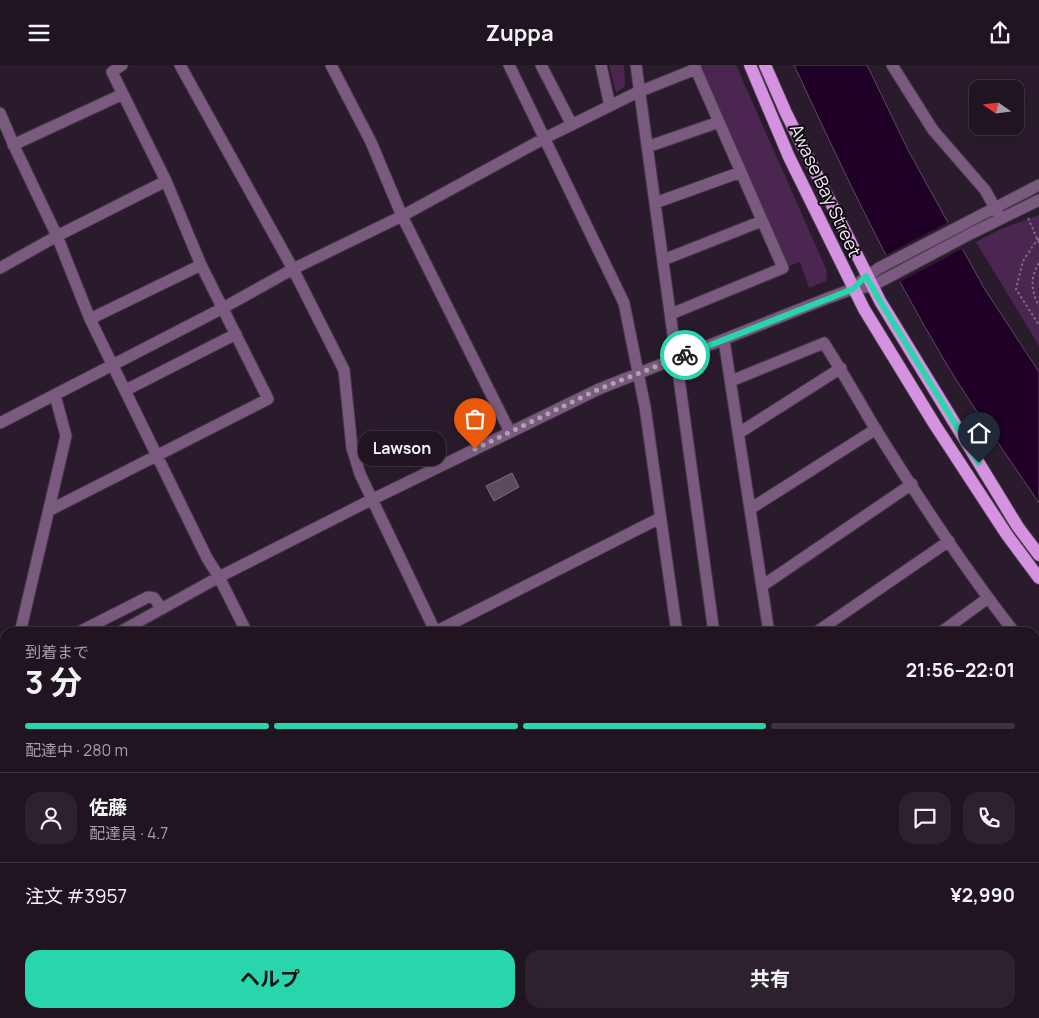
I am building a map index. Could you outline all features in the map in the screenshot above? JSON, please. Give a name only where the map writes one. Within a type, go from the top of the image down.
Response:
[{"type":"main road","name":"Awase Bay Street","points":[[750,65],[789,157],[853,289],[935,425],[1007,535],[1039,578]]},
{"type":"main road","name":"Awase Bay Street","points":[[766,65],[786,113],[869,281],[1018,527],[1039,555]]},
{"type":"street","points":[[50,510],[268,399],[201,265],[166,181],[112,72],[122,65]]},
{"type":"street","points":[[180,65],[293,269],[344,370],[352,448],[360,474],[433,627]]},
{"type":"street","points":[[331,65],[370,142],[402,215],[510,432]]},
{"type":"street","points":[[509,65],[546,138],[624,303],[645,407],[676,627]]},
{"type":"street","points":[[541,65],[572,125]]},
{"type":"street","points":[[601,65],[610,106]]},
{"type":"street","points":[[636,65],[713,627]]},
{"type":"street","points":[[892,65],[933,129],[984,190],[1001,219]]},
{"type":"street","points":[[0,423],[223,308],[293,269],[402,215],[546,138],[639,91],[695,67],[783,268],[671,313]]},
{"type":"street","points":[[13,145],[123,94]]},
{"type":"street","points":[[0,113],[13,145],[57,236],[90,319],[207,558],[219,577],[244,627]]},
{"type":"street","points":[[647,147],[719,122]]},
{"type":"street","points":[[655,203],[741,172]]},
{"type":"street","points":[[0,269],[57,236],[166,181]]},
{"type":"street","points":[[129,627],[219,577],[371,500],[599,389],[853,289],[967,229],[995,208],[1039,185]]},
{"type":"street","points":[[967,229],[1001,219],[1039,200]]},
{"type":"street","points":[[663,260],[762,221]]},
{"type":"street","points":[[90,319],[201,265]]},
{"type":"street","points":[[126,391],[236,334]]},
{"type":"street","points":[[724,340],[768,627]]},
{"type":"street","points":[[731,381],[824,343],[876,429],[949,541],[988,599],[1010,627]]},
{"type":"street","points":[[738,433],[840,369]]},
{"type":"street","points":[[21,627],[66,436],[55,395]]},
{"type":"street","points":[[750,509],[876,429]]},
{"type":"street","points":[[762,586],[912,484]]},
{"type":"street","points":[[445,627],[660,518]]},
{"type":"street","points":[[824,627],[949,541]]},
{"type":"street","points":[[89,627],[148,597],[154,598],[162,609]]},
{"type":"street","points":[[948,627],[988,599]]},
{"type":"path","points":[[1027,217],[1039,243]]},
{"type":"path","points":[[1038,240],[1023,261],[1016,289],[1039,325]]},
{"type":"path","points":[[1039,263],[1033,272],[1032,283],[1034,296],[1039,306]]},
{"type":"shaded area","points":[[609,65],[624,65],[625,86],[616,93]]},
{"type":"shaded area","points":[[696,65],[736,65],[827,271],[826,281],[809,288],[800,262],[784,268]]},
{"type":"shaded area","points":[[794,65],[867,65],[908,150],[984,288],[1039,372],[1039,503],[966,395],[922,322],[865,213]]},
{"type":"shaded area","points":[[1039,215],[1039,346],[976,242],[1001,229]]},
{"type":"pier","points":[[950,221],[964,248],[898,283],[884,256]]},
{"type":"building","points":[[512,473],[519,487],[494,501],[486,486]]},
{"type":"way so far","points":[[475,449],[599,389],[685,355]]},
{"type":"place","name":"Lawson","points":[[475,449]]},
{"type":"route","points":[[685,355],[853,289],[866,276],[979,463]]}]
